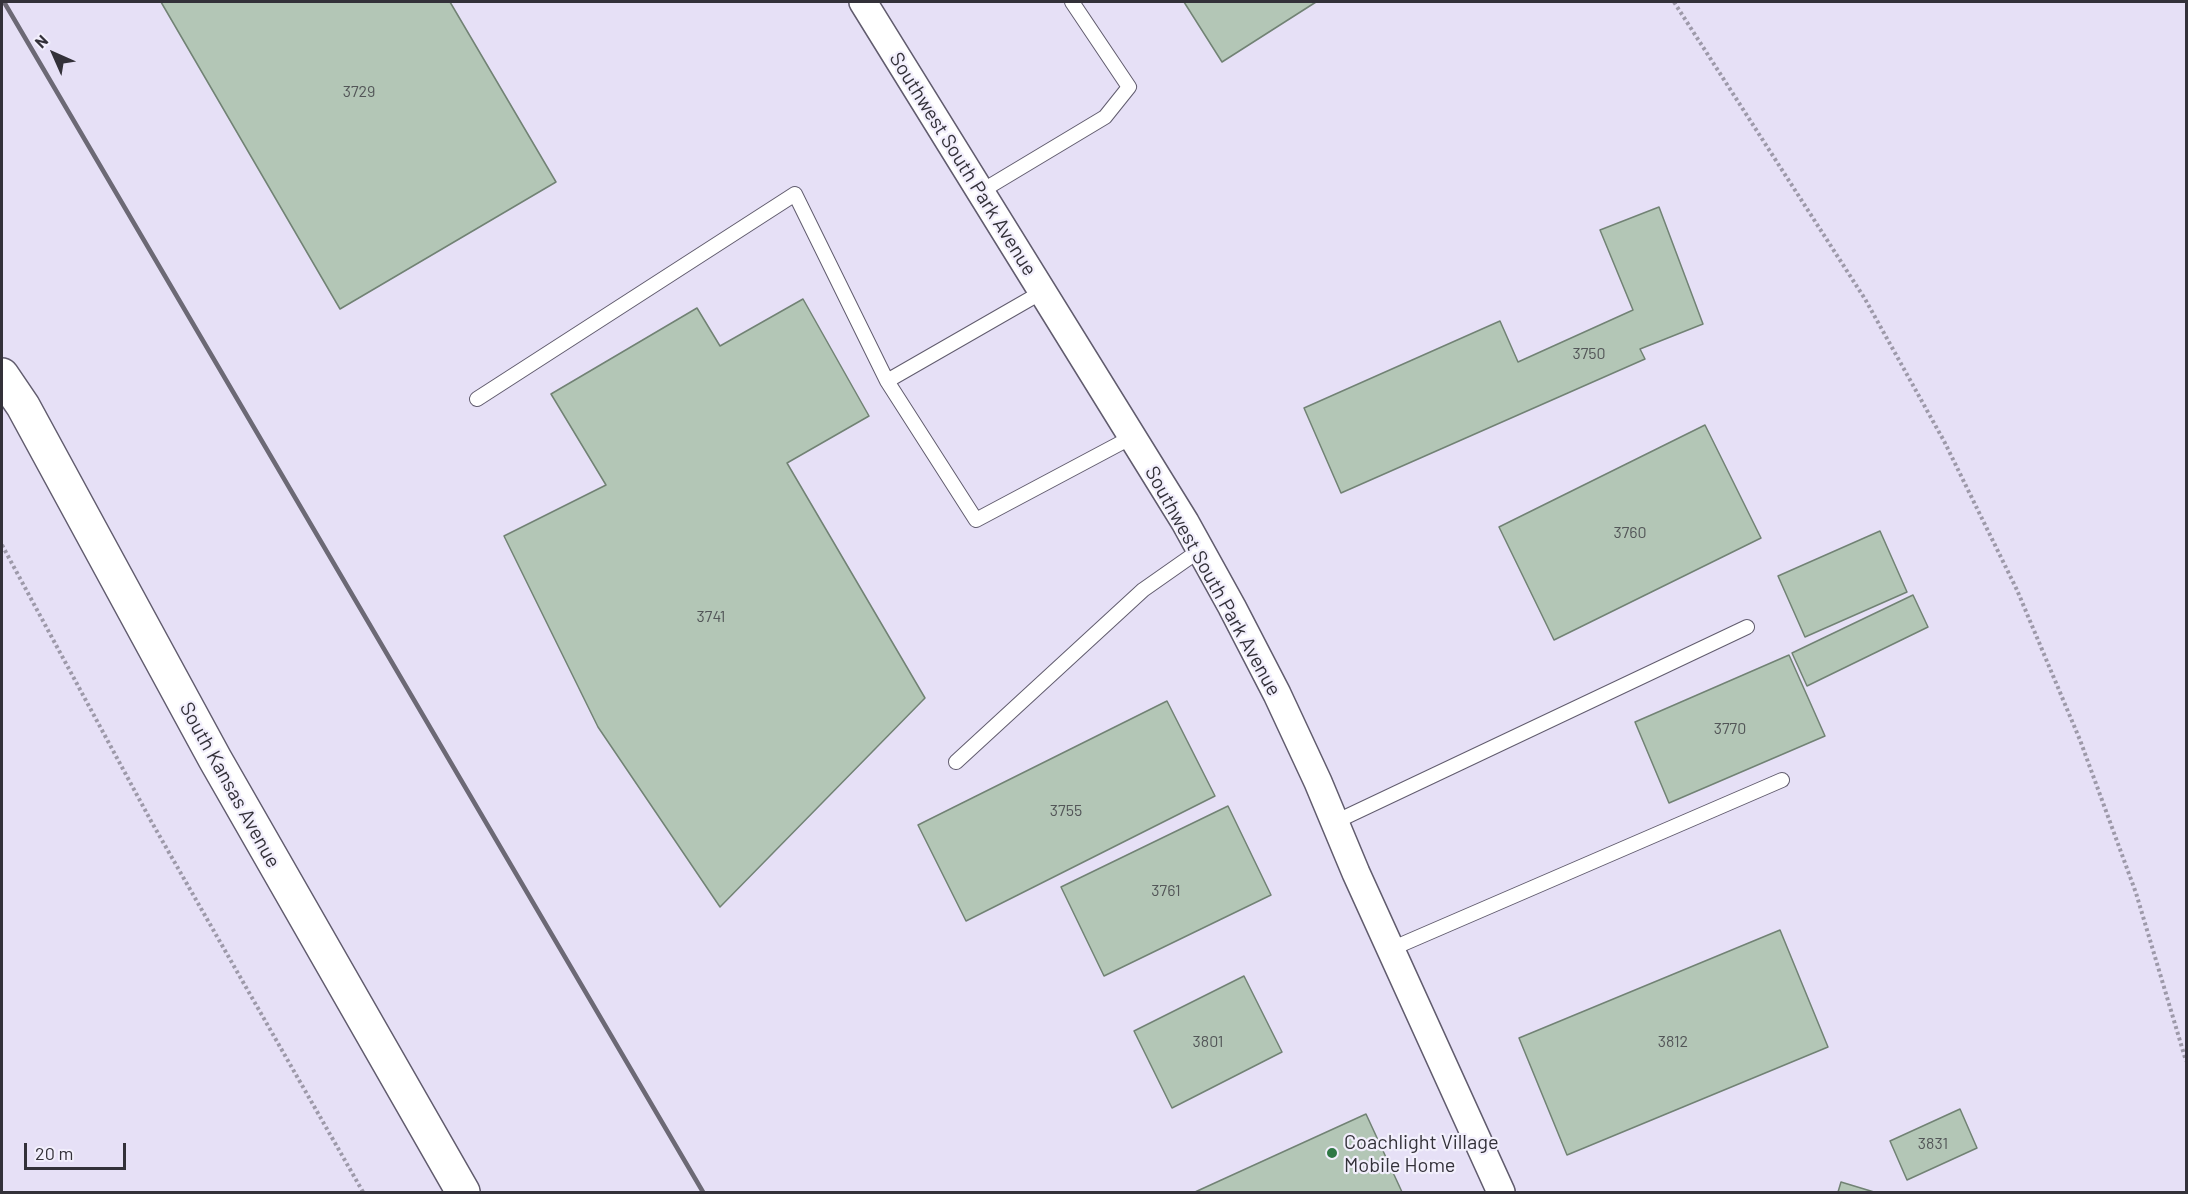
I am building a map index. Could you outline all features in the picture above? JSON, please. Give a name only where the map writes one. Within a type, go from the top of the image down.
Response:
[{"type":"main road","name":"South Kansas Avenue","points":[[2,375],[23,406],[215,759],[463,1192]]},
{"type":"street","name":"Southwest South Park Avenue","points":[[862,2],[1132,437],[1232,607],[1276,694],[1335,822],[1501,1192]]},
{"type":"lane","points":[[980,192],[1105,117],[1129,87],[1072,2]]},
{"type":"lane","points":[[477,399],[795,194],[888,381],[976,520],[1132,437]]},
{"type":"lane","points":[[888,381],[1042,292]]},
{"type":"lane","points":[[956,762],[1143,590],[1200,550]]},
{"type":"lane","points":[[1335,822],[1747,627]]},
{"type":"lane","points":[[1391,949],[1782,780]]},
{"type":"path","points":[[1674,2],[1865,299],[1944,441],[2017,590],[2080,740],[2136,893],[2187,1061]]},
{"type":"path","points":[[2,545],[151,821],[363,1192]]},
{"type":"building","points":[[161,2],[450,2],[556,182],[340,309]]},
{"type":"building","points":[[1184,2],[1316,2],[1222,62]]},
{"type":"building","points":[[1659,207],[1703,324],[1640,349],[1645,359],[1341,493],[1304,408],[1500,321],[1518,362],[1633,310],[1600,230]]},
{"type":"building","points":[[803,299],[869,416],[787,463],[925,698],[720,907],[598,727],[504,536],[606,485],[551,394],[697,308],[720,346]]},
{"type":"building","points":[[1705,425],[1761,538],[1554,640],[1499,527]]},
{"type":"building","points":[[1880,531],[1907,592],[1805,637],[1778,576]]},
{"type":"building","points":[[1913,595],[1928,627],[1807,686],[1792,653]]},
{"type":"building","points":[[1789,655],[1825,736],[1669,803],[1635,722]]},
{"type":"building","points":[[1167,701],[1215,796],[966,921],[918,825]]},
{"type":"building","points":[[1228,806],[1271,895],[1104,976],[1061,887]]},
{"type":"building","points":[[1780,930],[1828,1047],[1567,1155],[1519,1038]]},
{"type":"building","points":[[1244,976],[1282,1052],[1172,1108],[1134,1031]]},
{"type":"building","points":[[1960,1109],[1977,1148],[1907,1180],[1890,1141]]},
{"type":"building","name":"Coachlight Village Mobile Home","points":[[1366,1114],[1402,1192],[1195,1192]]},
{"type":"building","points":[[1841,1182],[1874,1192],[1838,1192]]},
{"type":"railway","points":[[4,2],[703,1192]]},
{"type":"place","name":"Coachlight Village Mobile Home","points":[[1332,1153]]}]
